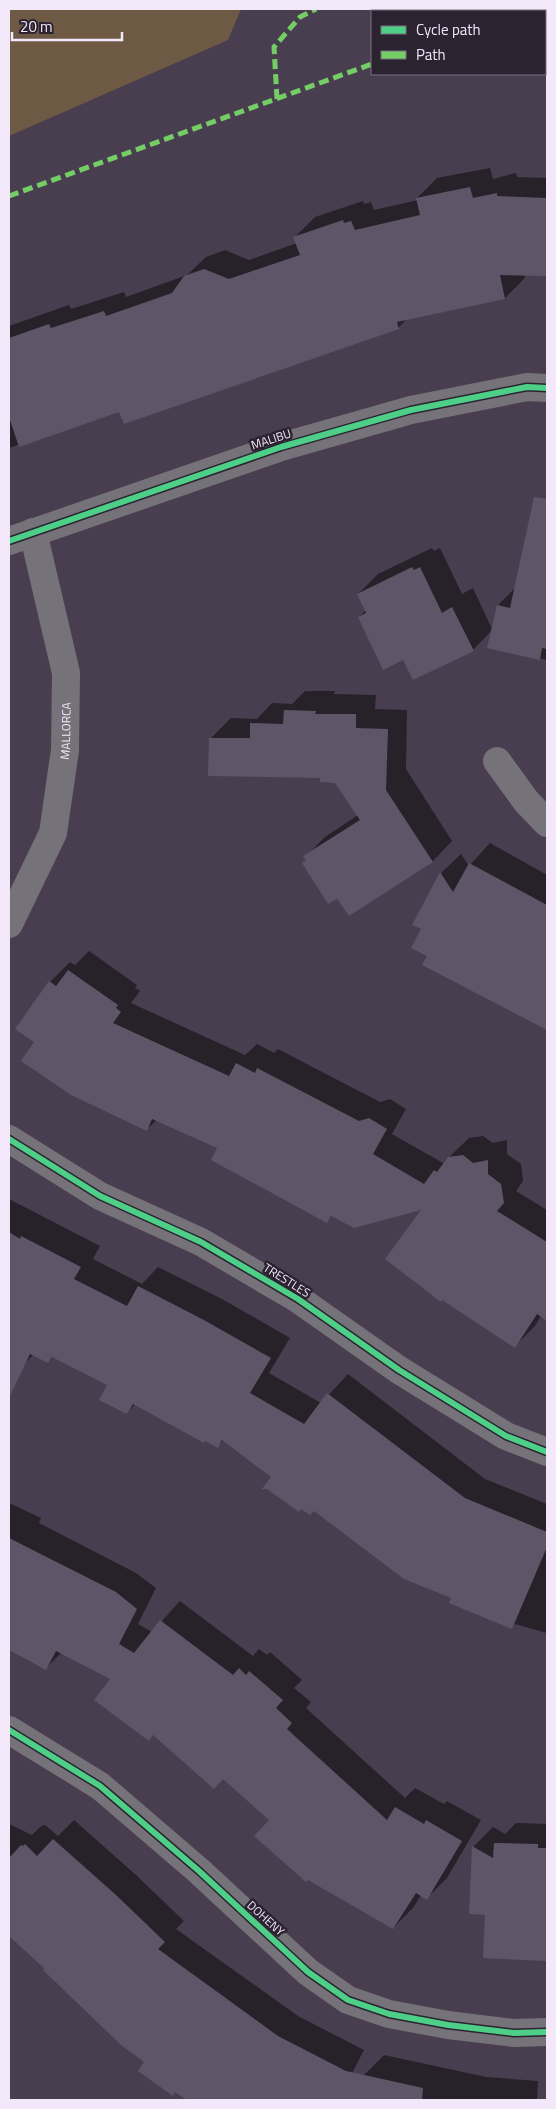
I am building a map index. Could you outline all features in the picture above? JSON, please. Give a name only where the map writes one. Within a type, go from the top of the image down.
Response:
[{"type":"street","name":"MALIBU","points":[[21,536],[281,447],[393,415],[527,387],[547,388]]},
{"type":"street","name":"MALLORCA","points":[[9,924],[53,833],[65,750],[66,673],[21,536]]},
{"type":"street","points":[[497,761],[526,801],[547,823]]},
{"type":"street","name":"TRESTLES","points":[[9,1139],[100,1196],[201,1242],[298,1299],[399,1370],[506,1436],[547,1452]]},
{"type":"street","name":"DOHENY","points":[[9,1730],[100,1786],[198,1871],[308,1972],[348,2000],[389,2014],[448,2025],[514,2033],[547,2032]]},
{"type":"shaded area","points":[[9,9],[241,9],[228,40],[9,136]]},
{"type":"building","points":[[470,187],[473,198],[497,193],[497,196],[547,198],[547,276],[500,275],[505,299],[397,322],[399,329],[124,424],[119,412],[19,447],[9,417],[9,338],[49,324],[51,328],[104,311],[106,316],[172,293],[184,276],[204,269],[229,279],[300,255],[293,237],[343,220],[344,223],[351,221],[355,230],[420,215],[416,198]]},
{"type":"building","points":[[534,497],[547,499],[547,649],[542,648],[540,660],[487,648],[497,605],[510,608]]},
{"type":"building","points":[[412,567],[414,570],[420,567],[442,613],[452,607],[474,651],[413,680],[403,660],[383,670],[358,617],[366,613],[357,594]]},
{"type":"building","points":[[284,710],[316,711],[315,714],[356,714],[356,728],[388,729],[386,790],[433,862],[349,916],[337,899],[328,904],[302,863],[306,860],[303,856],[360,820],[335,783],[320,782],[320,778],[208,776],[209,738],[250,738],[250,723],[283,724]]},
{"type":"building","points":[[469,863],[547,905],[547,1030],[422,965],[427,956],[411,948],[421,929],[412,925],[440,872],[453,892]]},
{"type":"building","points":[[68,970],[118,1005],[116,1008],[121,1012],[113,1023],[229,1076],[236,1063],[255,1073],[257,1068],[359,1121],[369,1118],[387,1129],[373,1154],[424,1184],[434,1170],[437,1172],[448,1157],[463,1155],[473,1163],[488,1160],[488,1174],[501,1184],[504,1203],[497,1211],[547,1242],[547,1321],[537,1314],[515,1348],[442,1300],[441,1302],[385,1259],[421,1210],[354,1228],[331,1216],[327,1223],[211,1160],[217,1148],[152,1119],[147,1131],[71,1095],[21,1061],[34,1042],[15,1029],[49,981],[56,986]]},
{"type":"building","points":[[9,1232],[20,1239],[21,1236],[81,1267],[74,1279],[127,1306],[138,1286],[271,1358],[250,1393],[304,1424],[327,1393],[465,1498],[547,1532],[547,1547],[512,1629],[449,1603],[451,1598],[404,1579],[314,1511],[310,1515],[301,1509],[299,1512],[267,1489],[262,1489],[271,1477],[222,1440],[218,1448],[205,1441],[204,1443],[133,1404],[127,1414],[99,1400],[107,1385],[52,1357],[48,1363],[30,1354],[9,1398]]},
{"type":"building","points":[[9,1538],[116,1592],[137,1609],[119,1644],[134,1653],[160,1620],[233,1675],[239,1668],[246,1675],[249,1671],[283,1700],[276,1708],[292,1723],[287,1729],[387,1820],[395,1807],[424,1824],[426,1820],[462,1841],[427,1900],[416,1893],[393,1929],[308,1880],[306,1882],[254,1836],[269,1820],[223,1779],[214,1789],[153,1735],[149,1741],[94,1700],[110,1679],[56,1651],[46,1670],[9,1650]]},
{"type":"building","points":[[53,1839],[165,1942],[158,1949],[278,2036],[346,2071],[423,2088],[422,2100],[187,2100],[175,2092],[173,2096],[138,2071],[144,2062],[121,2045],[9,1936],[9,1858],[21,1845],[25,1844],[37,1856]]},
{"type":"building","points":[[494,1843],[538,1844],[538,1848],[547,1848],[547,1961],[483,1958],[485,1915],[469,1914],[472,1846],[493,1858]]},
{"type":"marked path","points":[[277,99],[274,47],[300,17],[316,9]]},
{"type":"marked path","points":[[9,196],[371,64]]},
{"type":"cycle path","points":[[9,541],[281,447],[411,410],[527,387],[547,388]]},
{"type":"cycle path","points":[[9,1139],[100,1196],[201,1242],[298,1299],[399,1370],[506,1436],[547,1452]]},
{"type":"cycle path","points":[[9,1730],[100,1786],[199,1871],[308,1972],[348,2000],[389,2014],[448,2025],[514,2033],[547,2032]]}]
